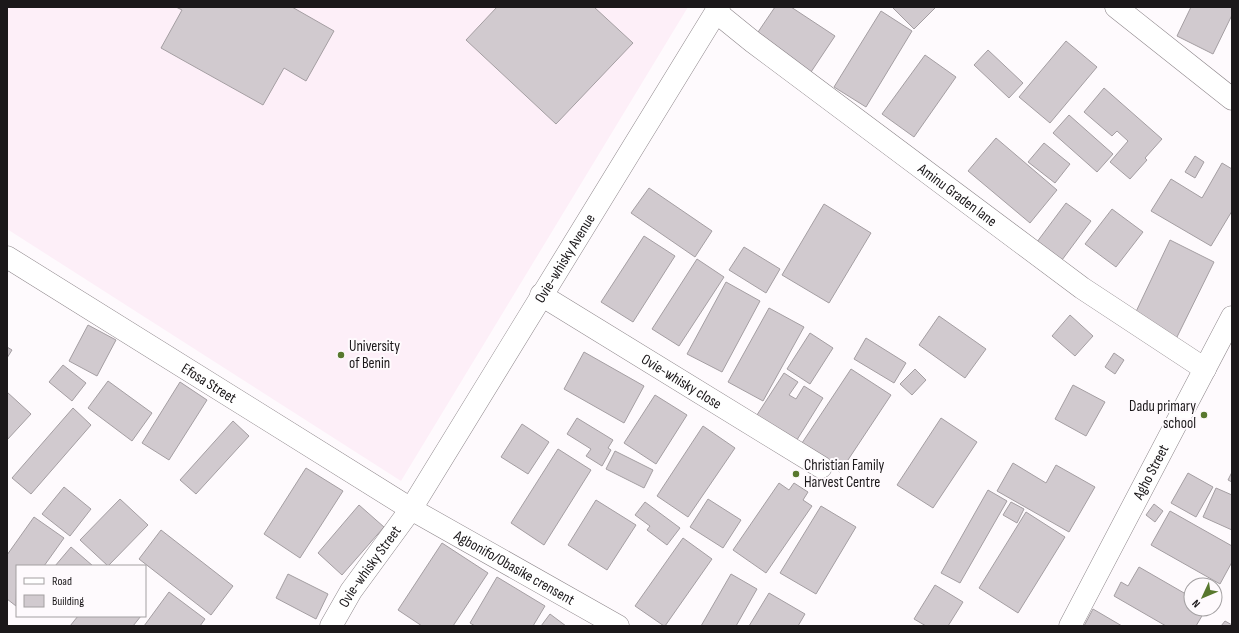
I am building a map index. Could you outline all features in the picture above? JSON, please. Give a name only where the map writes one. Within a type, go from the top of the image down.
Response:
[{"type":"street","points":[[1116,7],[1232,99]]},
{"type":"street","name":"Ovie-whisky Avenue","points":[[411,509],[717,10]]},
{"type":"street","name":"Aminu Graden lane","points":[[717,10],[772,56],[1082,288],[1205,369]]},
{"type":"street","name":"Efosa Street","points":[[7,257],[411,509]]},
{"type":"street","name":"Ovie-whisky close","points":[[541,295],[821,467]]},
{"type":"street","name":"Agho Street","points":[[1070,626],[1232,318]]},
{"type":"street","name":"Ovie-whisky Street","points":[[331,626],[351,591],[411,509]]},
{"type":"street","name":"Agbonifo/Obasike crensent","points":[[411,509],[618,626]]},
{"type":"shaded area","name":"University of Benin","points":[[7,7],[688,7],[401,481],[7,229]]},
{"type":"building","points":[[176,7],[292,7],[334,31],[306,81],[284,68],[263,105],[161,48],[182,10]]},
{"type":"building","points":[[497,7],[594,7],[633,43],[556,124],[466,40]]},
{"type":"building","points":[[775,7],[791,7],[835,36],[809,75],[754,38]]},
{"type":"building","points":[[892,7],[936,7],[914,29]]},
{"type":"building","points":[[1191,7],[1232,7],[1232,15],[1213,54],[1177,36]]},
{"type":"building","points":[[881,11],[912,31],[866,107],[834,87]]},
{"type":"building","points":[[1066,41],[1097,67],[1050,123],[1019,97]]},
{"type":"building","points":[[988,50],[1023,83],[1009,98],[974,65]]},
{"type":"building","points":[[925,55],[956,77],[914,137],[882,114]]},
{"type":"building","points":[[1104,88],[1162,139],[1145,158],[1147,160],[1130,179],[1110,162],[1128,141],[1117,131],[1112,136],[1084,112]]},
{"type":"building","points":[[1069,115],[1113,154],[1097,172],[1053,133]]},
{"type":"building","points":[[996,138],[1057,190],[1030,223],[968,171]]},
{"type":"building","points":[[1044,143],[1070,164],[1055,183],[1028,162]]},
{"type":"building","points":[[1195,156],[1204,162],[1195,178],[1185,172]]},
{"type":"building","points":[[1222,163],[1232,169],[1232,211],[1211,246],[1151,211],[1171,179],[1202,198]]},
{"type":"building","points":[[649,188],[712,231],[695,257],[631,213]]},
{"type":"building","points":[[1066,203],[1091,221],[1059,264],[1034,246]]},
{"type":"building","points":[[824,204],[871,233],[829,303],[782,275]]},
{"type":"building","points":[[1112,209],[1143,232],[1116,267],[1085,244]]},
{"type":"building","points":[[644,236],[675,256],[633,322],[601,302]]},
{"type":"building","points":[[1170,240],[1214,262],[1176,339],[1133,318]]},
{"type":"building","points":[[744,247],[780,269],[766,293],[729,270]]},
{"type":"building","points":[[697,259],[724,277],[679,346],[652,329]]},
{"type":"building","points":[[726,282],[760,301],[722,372],[687,354]]},
{"type":"building","points":[[769,308],[804,327],[763,401],[728,382]]},
{"type":"building","points":[[1070,315],[1093,336],[1075,356],[1052,336]]},
{"type":"building","points":[[939,316],[986,349],[965,378],[919,345]]},
{"type":"building","points":[[88,325],[116,340],[97,376],[69,361]]},
{"type":"building","points":[[810,333],[833,348],[810,384],[787,369]]},
{"type":"building","points":[[866,338],[906,363],[894,383],[854,359]]},
{"type":"building","points":[[7,347],[12,350],[7,358]]},
{"type":"building","points":[[584,352],[644,386],[624,423],[564,389]]},
{"type":"building","points":[[1114,353],[1124,360],[1115,374],[1105,367]]},
{"type":"building","points":[[63,365],[86,383],[72,401],[49,382]]},
{"type":"building","points":[[851,369],[891,395],[840,472],[800,446]]},
{"type":"building","points":[[915,369],[926,380],[912,395],[900,384]]},
{"type":"building","points":[[784,373],[798,382],[789,395],[796,399],[804,386],[823,398],[795,443],[755,418]]},
{"type":"building","points":[[108,381],[152,413],[132,441],[88,408]]},
{"type":"building","points":[[180,382],[207,400],[169,460],[142,443]]},
{"type":"building","points":[[1073,385],[1105,402],[1086,436],[1055,419]]},
{"type":"building","points":[[7,392],[31,414],[7,440]]},
{"type":"building","points":[[655,395],[687,415],[656,464],[624,443]]},
{"type":"building","points":[[73,408],[91,425],[31,494],[12,478]]},
{"type":"building","points":[[577,418],[613,440],[608,448],[611,450],[602,466],[586,456],[591,449],[567,434]]},
{"type":"building","points":[[941,418],[977,442],[933,508],[897,485]]},
{"type":"building","points":[[233,421],[249,436],[196,494],[180,480]]},
{"type":"building","points":[[522,424],[549,442],[528,474],[501,457]]},
{"type":"building","points":[[703,426],[735,448],[688,517],[657,496]]},
{"type":"building","points":[[558,449],[591,470],[544,545],[511,523]]},
{"type":"building","points":[[615,451],[653,470],[644,488],[606,469]]},
{"type":"building","points":[[1013,463],[1046,483],[1056,465],[1095,487],[1069,532],[997,491]]},
{"type":"building","points":[[306,468],[343,491],[300,558],[264,534]]},
{"type":"building","points":[[1232,472],[1232,482],[1228,480]]},
{"type":"building","points":[[1188,473],[1213,487],[1196,517],[1171,503]]},
{"type":"building","points":[[779,483],[789,490],[794,483],[808,492],[803,500],[812,506],[766,573],[733,550]]},
{"type":"building","points":[[64,487],[91,509],[70,536],[42,514]]},
{"type":"building","points":[[1216,488],[1232,495],[1232,530],[1203,517]]},
{"type":"building","points":[[988,490],[1007,501],[960,583],[941,573]]},
{"type":"building","points":[[120,499],[148,525],[109,565],[107,565],[80,540]]},
{"type":"building","points":[[708,499],[741,520],[723,548],[690,527]]},
{"type":"building","points":[[596,500],[636,525],[607,570],[568,545]]},
{"type":"building","points":[[645,502],[680,528],[667,545],[647,530],[650,526],[635,515]]},
{"type":"building","points":[[1011,502],[1024,509],[1017,523],[1003,515]]},
{"type":"building","points":[[1154,504],[1163,511],[1155,522],[1146,515]]},
{"type":"building","points":[[359,505],[384,527],[342,575],[318,553]]},
{"type":"building","points":[[821,506],[856,527],[816,594],[780,573]]},
{"type":"building","points":[[1170,511],[1232,546],[1232,562],[1223,578],[1223,577],[1208,577],[1151,545]]},
{"type":"building","points":[[1026,512],[1065,537],[1018,613],[979,588]]},
{"type":"building","points":[[34,517],[64,538],[45,565],[16,565],[16,606],[7,599],[7,555]]},
{"type":"building","points":[[161,530],[233,586],[211,615],[139,559]]},
{"type":"building","points":[[683,538],[712,559],[664,626],[635,606]]},
{"type":"building","points":[[442,543],[488,573],[453,626],[422,626],[398,610]]},
{"type":"building","points":[[71,547],[92,565],[56,565]]},
{"type":"building","points":[[1139,567],[1183,592],[1183,617],[1201,617],[1196,626],[1166,626],[1114,596],[1121,582],[1128,586]]},
{"type":"building","points":[[288,574],[328,594],[316,619],[276,598]]},
{"type":"building","points":[[731,574],[757,589],[736,626],[701,626]]},
{"type":"building","points":[[497,577],[545,606],[533,626],[475,626],[470,623]]},
{"type":"building","points":[[935,585],[963,602],[948,626],[926,626],[914,619]]},
{"type":"building","points":[[169,592],[205,619],[200,626],[144,626]]},
{"type":"building","points":[[769,593],[805,614],[798,626],[749,626]]},
{"type":"building","points":[[1093,609],[1122,626],[1084,626]]},
{"type":"building","points":[[550,614],[566,626],[541,626]]},
{"type":"building","points":[[77,617],[140,617],[133,626],[70,626]]},
{"type":"building","points":[[1225,621],[1232,625],[1232,626],[1221,626]]},
{"type":"place","name":"University of Benin","points":[[341,355]]},
{"type":"place","name":"Dadu primary school","points":[[1204,415]]},
{"type":"place","name":"Christian Family Harvest Centre","points":[[796,474]]}]
